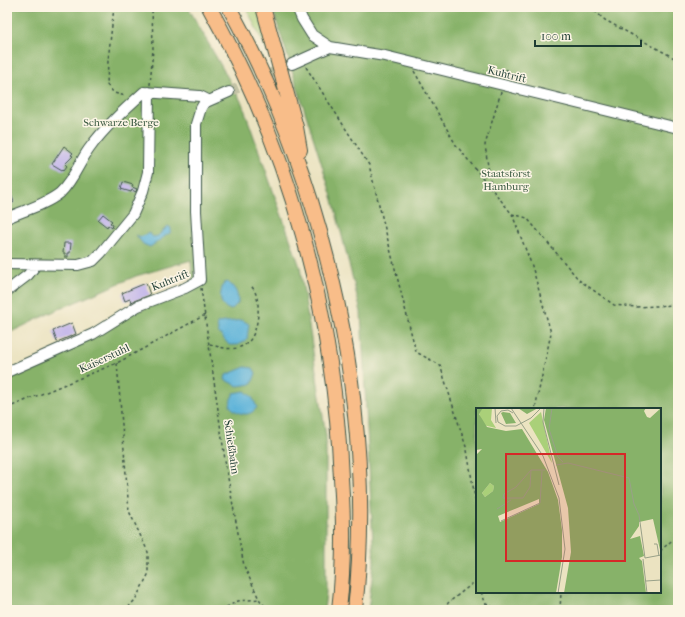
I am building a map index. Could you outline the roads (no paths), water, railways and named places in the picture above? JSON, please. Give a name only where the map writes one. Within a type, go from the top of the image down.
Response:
[{"type":"highway","points":[[209,7],[252,93],[288,183],[308,257],[323,322],[333,383],[340,445],[342,548],[339,610]]},
{"type":"highway","points":[[230,7],[269,88],[305,180]]},
{"type":"highway","points":[[263,7],[296,127],[305,180],[333,281],[349,374],[356,437],[358,480],[359,528],[355,610]]},
{"type":"street","name":"Kuhtrift","points":[[297,7],[302,19],[312,35],[330,47],[371,53],[678,128]]},
{"type":"street","points":[[292,64],[330,47]]},
{"type":"street","points":[[7,218],[44,202],[61,191],[73,176],[93,144],[145,94],[200,96],[208,100],[229,92]]},
{"type":"street","points":[[7,264],[78,265],[93,261],[133,214],[143,191],[148,172],[145,94]]},
{"type":"street","name":"Kuhtrift","points":[[7,372],[93,334],[138,306],[185,288],[200,280],[196,211],[196,124],[201,108],[208,100]]},
{"type":"street","points":[[7,291],[28,274],[36,265]]},
{"type":"water","points":[[168,226],[171,228],[171,232],[150,247],[143,244],[136,235],[141,237],[149,233],[153,237],[158,236]]},
{"type":"water","points":[[228,282],[236,291],[238,299],[238,303],[231,310],[224,306],[221,299],[221,291],[224,283]]},
{"type":"water","points":[[242,320],[249,324],[247,339],[238,345],[229,345],[218,332],[217,323]]},
{"type":"water","points":[[245,367],[253,368],[256,373],[252,384],[238,386],[225,380],[226,375]]},
{"type":"water","points":[[245,391],[252,397],[257,407],[251,413],[247,414],[237,412],[230,406],[234,393]]},
{"type":"tunnel","points":[[229,92],[292,64]]},
{"type":"park label","name":"Schwarze Berge","points":[[121,122]]},
{"type":"park label","name":"Staatsforst Hamburg","points":[[506,179]]}]
